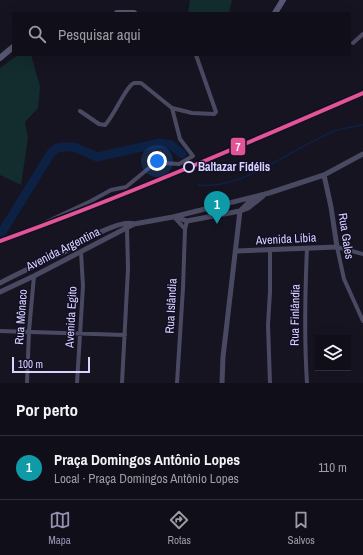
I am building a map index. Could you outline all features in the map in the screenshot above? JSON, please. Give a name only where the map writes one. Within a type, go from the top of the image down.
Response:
[{"type":"main road","points":[[276,12],[283,0]]},
{"type":"main road","points":[[0,58],[12,48]]},
{"type":"street","points":[[353,43],[363,34]]},
{"type":"street","points":[[80,111],[99,124],[105,125],[110,120],[126,92],[135,83],[141,83],[172,108],[201,114],[214,114],[216,112],[196,56]]},
{"type":"street","points":[[40,225],[111,190],[126,187],[149,168],[163,163],[179,164],[193,156],[180,139],[172,108]]},
{"type":"street","name":"Avenida Argentina","points":[[0,292],[134,224],[173,217],[269,193],[324,175],[363,154]]},
{"type":"street","name":"Rua Gales","points":[[324,175],[344,279],[363,321]]},
{"type":"street","points":[[173,217],[187,221],[240,211],[248,208],[269,193]]},
{"type":"street","points":[[222,383],[223,357],[240,211],[255,197]]},
{"type":"street","points":[[173,217],[184,229]]},
{"type":"street","name":"Rua Islândia","points":[[177,383],[183,288],[184,229],[187,221]]},
{"type":"street","name":"Avenida Argentina","points":[[0,283],[96,234],[121,224],[129,222],[134,224]]},
{"type":"street","points":[[122,383],[128,269],[127,228]]},
{"type":"street","points":[[96,234],[96,238],[100,241]]},
{"type":"street","points":[[90,237],[93,241],[93,245]]},
{"type":"street","points":[[337,247],[363,254]]},
{"type":"street","name":"Avenida Líbia","points":[[236,251],[270,251],[337,247]]},
{"type":"street","name":"Rua Finlândia","points":[[307,248],[305,302],[305,354],[307,383]]},
{"type":"street","points":[[270,251],[268,325],[270,383]]},
{"type":"street","name":"Avenida Egito","points":[[78,383],[79,334],[83,286],[81,252]]},
{"type":"street","name":"Rua Mônaco","points":[[27,383],[29,331],[34,276]]},
{"type":"street","points":[[0,331],[125,335]]},
{"type":"green space","points":[[190,0],[232,0],[229,12],[188,12]]},
{"type":"green space","points":[[17,56],[31,56],[40,86],[38,108],[25,122],[28,138],[21,185],[0,175],[0,68]]},
{"type":"waterway","points":[[198,185],[214,185],[231,182],[266,167],[334,131],[363,125]]},
{"type":"waterway","points":[[2,232],[51,153],[57,148],[74,147],[97,157],[160,143],[171,145],[182,154]]},
{"type":"transit line","name":"7","points":[[0,241],[137,189],[363,93]]},
{"type":"place","name":"Baltazar Fidélis","points":[[189,167]]},
{"type":"place","name":"Praça Domingos Antônio Lopes","points":[[217,224]]}]
